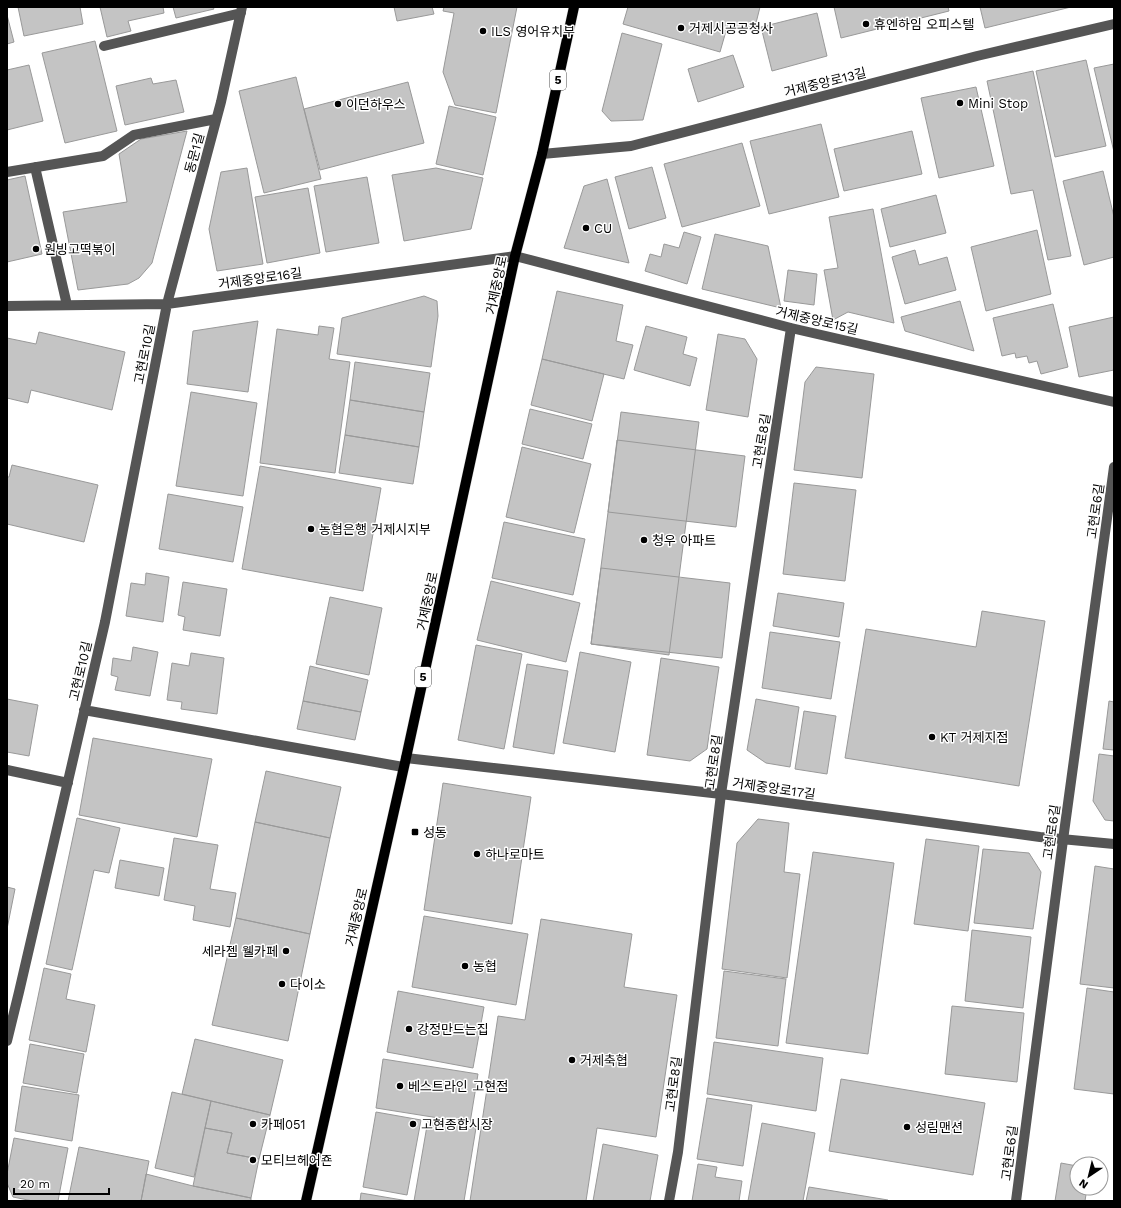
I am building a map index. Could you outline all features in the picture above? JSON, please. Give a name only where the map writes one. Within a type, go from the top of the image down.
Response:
[{"type":"main road","name":"거제중앙로","points":[[306,1201],[405,762],[515,256],[542,154],[574,7]]},
{"type":"street","points":[[104,46],[241,10]]},
{"type":"street","name":"동문1길","points":[[168,304],[216,119],[241,10]]},
{"type":"street","name":"거제중앙로13길","points":[[542,154],[631,146],[978,56],[1114,24]]},
{"type":"street","points":[[7,172],[103,156],[134,135],[216,119]]},
{"type":"street","points":[[35,167],[67,305]]},
{"type":"street","name":"거제중앙로16길","points":[[7,306],[168,304],[515,256]]},
{"type":"street","name":"거제중앙로15길","points":[[515,256],[791,328],[1114,402]]},
{"type":"street","name":"고현로10길","points":[[7,1041],[105,622],[168,304]]},
{"type":"street","name":"고현로8길","points":[[669,1201],[679,1144],[721,794],[791,328]]},
{"type":"street","name":"고현로6길","points":[[1016,1201],[1114,467]]},
{"type":"street","name":"거제중앙로17길","points":[[84,710],[405,762],[721,794],[1063,840],[1114,844]]},
{"type":"street","points":[[7,770],[68,783]]},
{"type":"building","points":[[18,7],[80,7],[83,24],[24,36]]},
{"type":"building","points":[[100,7],[163,7],[164,13],[128,21],[131,31],[107,37]]},
{"type":"building","points":[[173,7],[213,7],[214,9],[176,18]]},
{"type":"building","points":[[394,7],[432,7],[434,14],[397,21]]},
{"type":"building","points":[[444,7],[517,7],[496,113],[455,105],[443,72],[454,13],[443,11]]},
{"type":"building","name":"거제시공공청사","points":[[628,7],[760,7],[754,31],[728,24],[720,52],[623,24]]},
{"type":"building","name":"휴엔하임 오피스텔","points":[[834,7],[948,7],[949,11],[841,38]]},
{"type":"building","points":[[980,7],[1071,7],[985,28]]},
{"type":"building","points":[[817,13],[827,56],[772,71],[761,27]]},
{"type":"building","points":[[7,15],[14,42],[7,44]]},
{"type":"building","points":[[622,33],[662,44],[643,120],[611,121],[602,111]]},
{"type":"building","points":[[95,41],[117,131],[65,143],[42,53]]},
{"type":"building","points":[[733,55],[744,87],[698,102],[688,69]]},
{"type":"building","points":[[1086,60],[1106,146],[1055,157],[1036,71]]},
{"type":"building","points":[[1114,64],[1114,152],[1094,68]]},
{"type":"building","points":[[29,65],[43,121],[7,130],[7,70]]},
{"type":"building","points":[[1033,71],[1071,256],[1048,260],[1033,190],[1011,194],[987,81]]},
{"type":"building","points":[[296,77],[321,179],[264,193],[239,91]]},
{"type":"building","points":[[151,78],[153,84],[176,80],[184,112],[125,125],[116,86]]},
{"type":"building","points":[[408,82],[424,143],[320,170],[304,109]]},
{"type":"building","points":[[976,87],[994,166],[939,178],[921,98]]},
{"type":"building","points":[[449,106],[496,117],[483,175],[436,164]]},
{"type":"building","points":[[821,124],[839,197],[769,214],[750,141]]},
{"type":"building","points":[[187,131],[152,263],[139,278],[128,284],[78,290],[63,212],[127,202],[119,154],[141,139]]},
{"type":"building","points":[[912,131],[922,174],[844,191],[834,149]]},
{"type":"building","points":[[742,143],[760,206],[682,227],[664,164]]},
{"type":"building","points":[[652,167],[666,218],[629,229],[615,177]]},
{"type":"building","points":[[247,168],[263,264],[217,271],[209,229],[221,172]]},
{"type":"building","points":[[436,168],[483,178],[471,229],[404,241],[392,175]]},
{"type":"building","points":[[1103,171],[1114,217],[1114,257],[1084,265],[1063,181]]},
{"type":"building","points":[[25,176],[42,254],[7,262],[7,180]]},
{"type":"building","points":[[367,177],[379,243],[326,252],[314,186]]},
{"type":"building","points":[[607,179],[629,263],[564,248],[584,186]]},
{"type":"building","points":[[308,188],[320,253],[267,263],[255,197]]},
{"type":"building","points":[[936,195],[946,233],[890,247],[881,209]]},
{"type":"building","points":[[873,209],[894,323],[848,312],[833,320],[824,270],[838,268],[829,217]]},
{"type":"building","points":[[1037,230],[1051,294],[986,311],[971,247]]},
{"type":"building","points":[[684,232],[701,237],[687,284],[645,271],[650,254],[661,257],[664,244],[679,248]]},
{"type":"building","points":[[715,234],[768,246],[781,308],[702,289]]},
{"type":"building","points":[[915,250],[919,265],[947,257],[956,290],[905,304],[892,257]]},
{"type":"building","points":[[788,270],[817,274],[814,305],[784,301]]},
{"type":"building","points":[[557,291],[623,305],[616,341],[633,345],[624,379],[542,359]]},
{"type":"building","points":[[424,296],[437,301],[438,316],[431,367],[337,354],[342,318]]},
{"type":"building","points":[[960,301],[974,351],[905,331],[901,317]]},
{"type":"building","points":[[1053,304],[1068,367],[1041,374],[1037,361],[1029,363],[1027,356],[1016,358],[1015,353],[1002,356],[993,318]]},
{"type":"building","points":[[1114,317],[1114,370],[1079,377],[1069,327]]},
{"type":"building","points":[[258,321],[248,392],[187,384],[193,331]]},
{"type":"building","points":[[319,326],[334,328],[329,359],[350,362],[335,473],[260,463],[277,329],[318,335]]},
{"type":"building","points":[[646,326],[687,337],[683,354],[697,358],[690,386],[634,370]]},
{"type":"building","points":[[39,332],[125,352],[112,410],[31,390],[28,403],[7,398],[7,338],[36,344]]},
{"type":"building","points":[[718,334],[745,339],[757,359],[748,417],[706,410]]},
{"type":"building","points":[[542,359],[604,374],[592,421],[531,405]]},
{"type":"building","points":[[355,362],[430,373],[424,412],[350,400]]},
{"type":"building","points":[[816,367],[874,374],[862,478],[794,470],[805,382]]},
{"type":"building","points":[[191,392],[257,403],[243,496],[176,486]]},
{"type":"building","points":[[350,400],[424,412],[419,447],[345,435]]},
{"type":"building","points":[[530,409],[592,424],[583,459],[522,444]]},
{"type":"building","name":"청우 아파트","points":[[621,412],[699,422],[669,655],[591,644]]},
{"type":"building","points":[[345,435],[419,447],[413,484],[339,473]]},
{"type":"building","points":[[617,440],[745,456],[736,527],[608,512]]},
{"type":"building","points":[[522,447],[591,464],[574,533],[506,517]]},
{"type":"building","points":[[12,465],[98,485],[84,542],[7,524],[7,477],[9,477]]},
{"type":"building","name":"농협은행 거제시지부","points":[[260,466],[381,488],[363,591],[242,569]]},
{"type":"building","points":[[794,483],[856,490],[845,581],[783,574]]},
{"type":"building","points":[[168,494],[243,507],[233,562],[159,549]]},
{"type":"building","points":[[504,522],[585,539],[573,595],[492,578]]},
{"type":"building","points":[[601,568],[730,583],[722,658],[591,644]]},
{"type":"building","points":[[146,573],[169,577],[163,622],[126,616],[131,583],[145,585]]},
{"type":"building","points":[[491,581],[580,603],[566,662],[477,640]]},
{"type":"building","points":[[183,582],[227,589],[220,636],[183,630],[185,617],[178,615]]},
{"type":"building","points":[[778,593],[844,603],[839,637],[773,626]]},
{"type":"building","points":[[330,597],[382,608],[369,675],[316,664]]},
{"type":"building","points":[[982,611],[1045,621],[1019,786],[845,758],[866,629],[976,647]]},
{"type":"building","points":[[770,632],[840,642],[831,699],[762,688]]},
{"type":"building","points":[[476,645],[522,654],[504,749],[458,740]]},
{"type":"building","points":[[133,647],[158,652],[150,696],[115,690],[118,677],[111,675],[113,658],[131,661]]},
{"type":"building","points":[[580,652],[631,662],[615,752],[563,743]]},
{"type":"building","points":[[191,653],[224,658],[217,714],[181,709],[182,702],[167,700],[172,663],[189,666]]},
{"type":"building","points":[[661,658],[719,667],[707,749],[690,761],[647,755]]},
{"type":"building","points":[[527,664],[568,671],[554,754],[513,747]]},
{"type":"building","points":[[310,666],[368,680],[361,712],[303,701]]},
{"type":"building","points":[[7,699],[38,705],[29,756],[7,752]]},
{"type":"building","points":[[756,699],[799,707],[790,767],[766,763],[747,750]]},
{"type":"building","points":[[303,701],[361,712],[355,740],[297,729]]},
{"type":"building","points":[[1109,701],[1114,702],[1114,750],[1103,749]]},
{"type":"building","points":[[804,711],[836,716],[827,774],[795,769]]},
{"type":"building","points":[[93,738],[212,759],[197,837],[79,815]]},
{"type":"building","points":[[1099,754],[1114,756],[1114,821],[1105,820],[1093,801]]},
{"type":"building","points":[[266,771],[341,787],[330,838],[255,822]]},
{"type":"building","name":"하나로마트","points":[[443,783],[531,797],[512,924],[424,910]]},
{"type":"building","points":[[77,818],[120,828],[109,873],[94,870],[72,970],[46,964]]},
{"type":"building","points":[[758,819],[789,823],[784,872],[800,874],[787,978],[722,969],[737,843]]},
{"type":"building","points":[[255,822],[330,838],[310,934],[236,918]]},
{"type":"building","points":[[174,838],[218,845],[210,889],[236,893],[230,927],[193,920],[195,906],[164,900]]},
{"type":"building","points":[[926,839],[979,846],[968,931],[914,924]]},
{"type":"building","points":[[983,849],[1029,853],[1041,872],[1033,929],[974,923]]},
{"type":"building","points":[[813,852],[894,863],[868,1054],[786,1043]]},
{"type":"building","points":[[120,860],[164,868],[159,896],[115,888]]},
{"type":"building","points":[[1095,866],[1114,869],[1114,988],[1080,984]]},
{"type":"building","points":[[7,887],[15,889],[7,929]]},
{"type":"building","points":[[424,916],[528,934],[516,1005],[412,987]]},
{"type":"building","points":[[236,918],[310,934],[288,1041],[212,1025]]},
{"type":"building","points":[[541,919],[632,934],[624,987],[677,995],[656,1137],[597,1128],[586,1201],[470,1201],[498,1016],[525,1020]]},
{"type":"building","points":[[972,930],[1031,937],[1023,1008],[965,1001]]},
{"type":"building","points":[[44,968],[71,974],[66,999],[95,1005],[86,1052],[29,1040]]},
{"type":"building","points":[[724,971],[786,979],[778,1046],[716,1038]]},
{"type":"building","points":[[1087,988],[1114,992],[1114,1094],[1074,1089]]},
{"type":"building","points":[[398,991],[484,1007],[473,1068],[387,1052]]},
{"type":"building","points":[[952,1006],[1024,1013],[1017,1082],[945,1074]]},
{"type":"building","points":[[195,1039],[283,1060],[270,1115],[182,1094]]},
{"type":"building","points":[[714,1042],[823,1058],[816,1111],[707,1094]]},
{"type":"building","points":[[30,1044],[84,1054],[77,1093],[23,1083]]},
{"type":"building","points":[[383,1059],[478,1074],[470,1123],[376,1108]]},
{"type":"building","name":"성림맨션","points":[[841,1079],[985,1103],[973,1175],[829,1151]]},
{"type":"building","points":[[22,1086],[79,1095],[72,1141],[15,1131]]},
{"type":"building","points":[[172,1092],[211,1101],[194,1177],[155,1168]]},
{"type":"building","points":[[707,1098],[752,1105],[743,1166],[697,1159]]},
{"type":"building","points":[[211,1101],[270,1115],[259,1159],[227,1153],[232,1133],[205,1128]]},
{"type":"building","points":[[376,1112],[421,1120],[407,1195],[363,1187]]},
{"type":"building","points":[[428,1120],[476,1128],[464,1201],[414,1201]]},
{"type":"building","points":[[762,1123],[815,1133],[803,1201],[748,1201]]},
{"type":"building","points":[[205,1128],[232,1133],[227,1153],[259,1159],[251,1198],[193,1186]]},
{"type":"building","points":[[14,1138],[68,1148],[58,1201],[33,1201],[13,1197],[7,1183],[7,1174]]},
{"type":"building","points":[[603,1144],[658,1155],[650,1201],[593,1201]]},
{"type":"building","points":[[79,1147],[149,1161],[141,1201],[68,1201]]},
{"type":"building","points":[[1061,1163],[1069,1164],[1069,1196],[1086,1196],[1085,1201],[1055,1201]]},
{"type":"building","points":[[698,1164],[717,1167],[715,1177],[742,1181],[739,1201],[692,1201]]},
{"type":"building","points":[[146,1174],[193,1186],[251,1198],[251,1201],[141,1201]]},
{"type":"building","points":[[809,1187],[888,1200],[888,1201],[806,1201]]},
{"type":"building","points":[[361,1193],[408,1201],[360,1201]]},
{"type":"place","name":"휴엔하임 오피스텔","points":[[866,24]]},
{"type":"place","name":"거제시공공청사","points":[[681,28]]},
{"type":"place","name":"ILS 영어유치부","points":[[483,31]]},
{"type":"place","name":"Mini Stop","points":[[960,103]]},
{"type":"place","name":"이던하우스","points":[[338,104]]},
{"type":"place","name":"CU","points":[[586,228]]},
{"type":"place","name":"원빙고떡볶이","points":[[36,249]]},
{"type":"place","name":"농협은행 거제시지부","points":[[311,529]]},
{"type":"place","name":"청우 아파트","points":[[644,540]]},
{"type":"place","name":"KT 거제지점","points":[[932,737]]},
{"type":"place","name":"성동","points":[[415,832]]},
{"type":"place","name":"하나로마트","points":[[477,854]]},
{"type":"place","name":"세라젬 웰카페","points":[[286,951]]},
{"type":"place","name":"농협","points":[[465,966]]},
{"type":"place","name":"다이소","points":[[282,984]]},
{"type":"place","name":"강정만드는집","points":[[409,1029]]},
{"type":"place","name":"거제축협","points":[[572,1060]]},
{"type":"place","name":"베스트라인 고현점","points":[[400,1086]]},
{"type":"place","name":"카페051","points":[[253,1124]]},
{"type":"place","name":"고현종합시장","points":[[413,1124]]},
{"type":"place","name":"성림맨션","points":[[907,1127]]},
{"type":"place","name":"모티브헤어죤","points":[[253,1160]]}]
